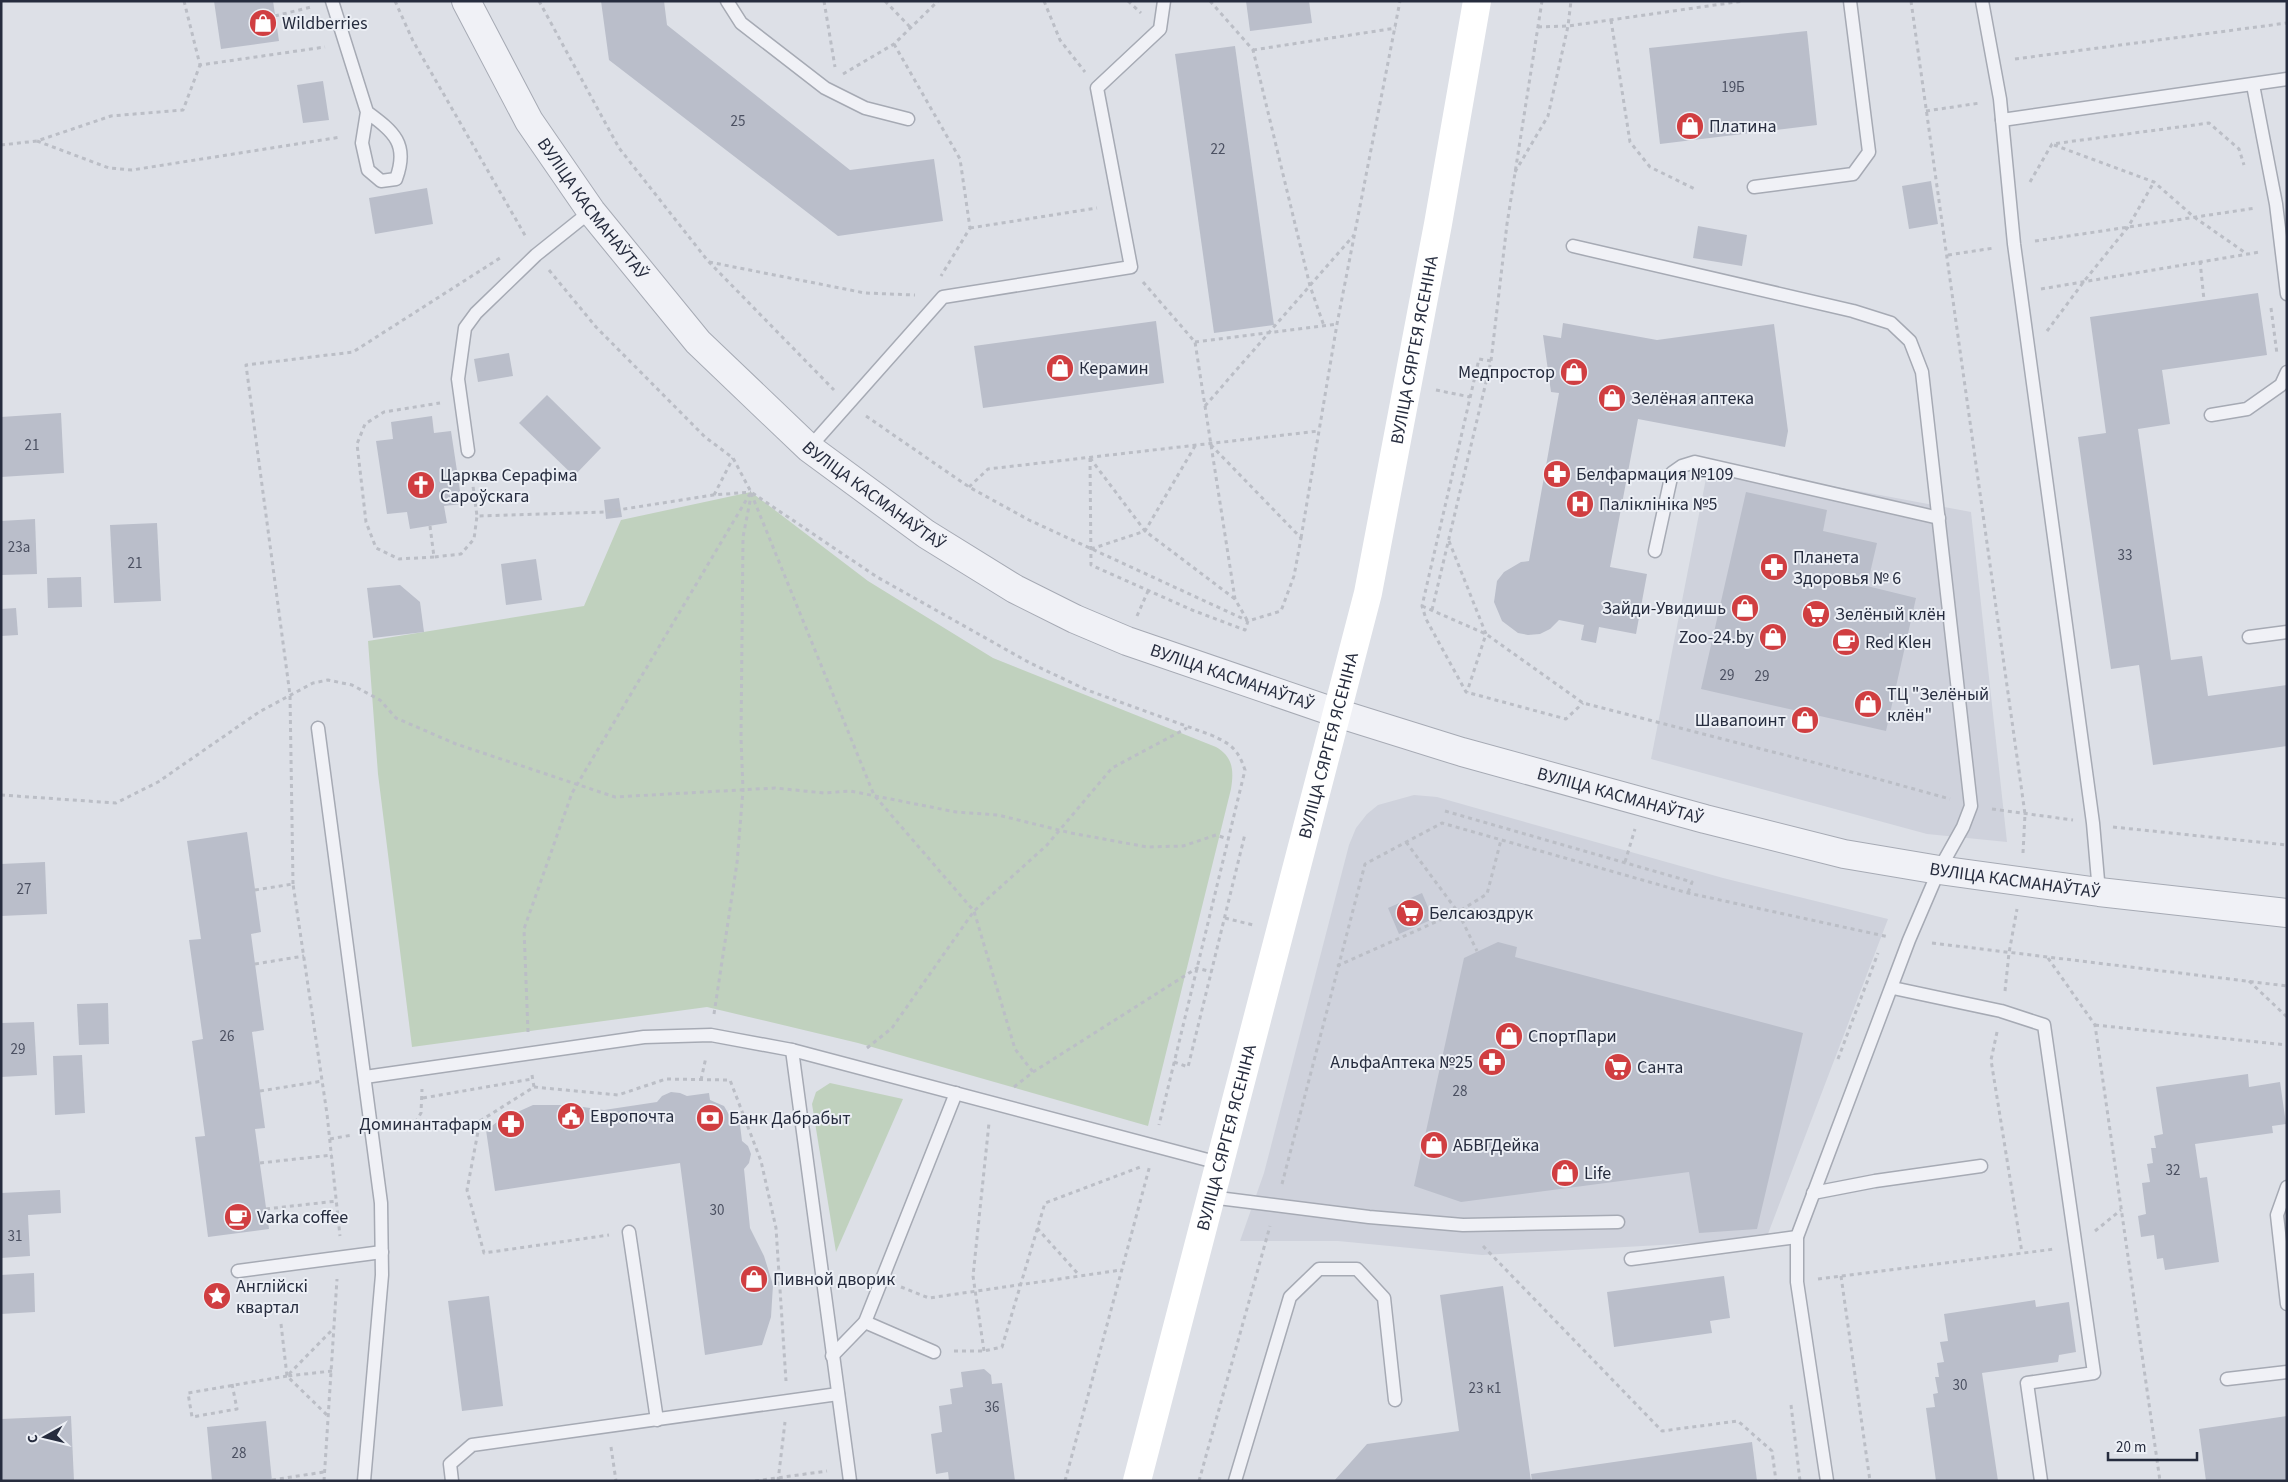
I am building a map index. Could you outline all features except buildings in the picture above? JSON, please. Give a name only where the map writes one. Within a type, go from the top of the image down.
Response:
[{"type":"main road","name":"ВУЛІЦА СЯРГЕЯ ЯСЕНІНА","points":[[1143,1479],[1210,1196],[1368,593],[1442,205],[1477,1]]},
{"type":"street","name":"ВУЛІЦА КАСМАНАЎТАЎ","points":[[466,1],[529,121],[590,211],[698,342],[809,448],[926,534],[1015,589],[1076,619],[1126,640],[1337,713],[1462,752],[1642,803],[1844,854],[1939,870],[2099,892],[2287,913]]},
{"type":"lane","points":[[332,1],[367,112],[362,143],[368,170],[381,181],[396,179],[401,164],[401,151],[390,129],[367,112]]},
{"type":"lane","points":[[727,1],[741,23],[825,88],[865,108],[908,119]]},
{"type":"lane","points":[[809,448],[943,297],[1131,267],[1097,88],[1160,29],[1164,1]]},
{"type":"lane","points":[[1754,187],[1853,174],[1869,152],[1850,1]]},
{"type":"lane","points":[[1982,1],[2000,99],[2014,244],[2093,823],[2099,892]]},
{"type":"lane","points":[[2002,120],[2287,79]]},
{"type":"lane","points":[[2253,85],[2276,204],[2287,294]]},
{"type":"lane","points":[[468,451],[458,379],[465,328],[476,313],[536,255],[590,211]]},
{"type":"lane","points":[[1573,246],[1853,311],[1891,323],[1910,342],[1922,372],[1972,806],[1964,827],[1939,870],[1909,940],[1893,988],[1797,1237],[1797,1282],[1827,1481]]},
{"type":"lane","points":[[2211,415],[2247,409],[2281,385],[2287,372]]},
{"type":"lane","points":[[1655,552],[1672,473],[1682,466],[1695,462],[1939,518]]},
{"type":"lane","points":[[2249,637],[2287,632]]},
{"type":"lane","points":[[318,728],[381,1203],[382,1275],[364,1481]]},
{"type":"lane","points":[[1893,988],[2001,1011],[2044,1025],[2094,1373],[2027,1383],[2041,1481]]},
{"type":"lane","points":[[365,1077],[644,1037],[711,1035],[792,1050],[848,1064],[956,1093],[992,1109],[1219,1163]]},
{"type":"lane","points":[[792,1050],[849,1474]]},
{"type":"lane","points":[[832,1356],[865,1322],[956,1093]]},
{"type":"lane","points":[[1813,1193],[1875,1181],[1981,1166]]},
{"type":"lane","points":[[2287,1187],[2277,1215],[2287,1304]]},
{"type":"lane","points":[[1210,1196],[1276,1206],[1463,1226],[1618,1222]]},
{"type":"lane","points":[[629,1232],[657,1420]]},
{"type":"lane","points":[[1631,1259],[1797,1237]]},
{"type":"lane","points":[[238,1271],[382,1252]]},
{"type":"lane","points":[[1235,1481],[1290,1297],[1319,1269],[1357,1269],[1384,1298],[1395,1400]]},
{"type":"lane","points":[[865,1322],[934,1352]]},
{"type":"lane","points":[[2227,1380],[2287,1372]]},
{"type":"lane","points":[[452,1481],[450,1464],[472,1445],[838,1394]]},
{"type":"path","points":[[1,146],[37,141],[111,116],[183,110],[200,65],[184,1]]},
{"type":"path","points":[[539,1],[619,148],[708,261],[812,369],[849,403],[969,487],[1029,520],[1248,620],[1282,611],[1294,576],[1337,324],[1396,28],[1398,2]]},
{"type":"path","points":[[824,1],[837,78]]},
{"type":"path","points":[[885,1],[911,28]]},
{"type":"path","points":[[825,88],[837,78],[894,44],[938,1]]},
{"type":"path","points":[[1044,1],[1060,40],[1097,88]]},
{"type":"path","points":[[1210,1],[1253,50],[1310,286],[1324,326]]},
{"type":"path","points":[[1432,610],[1491,361],[1514,175],[1542,1]]},
{"type":"path","points":[[1514,175],[1548,116],[1568,26],[1571,1]]},
{"type":"path","points":[[1538,27],[1568,26],[1743,1]]},
{"type":"path","points":[[1911,1],[2025,814]]},
{"type":"path","points":[[275,16],[311,7]]},
{"type":"path","points":[[1611,20],[1630,142],[1650,167],[1695,189]]},
{"type":"path","points":[[1994,62],[2287,23]]},
{"type":"path","points":[[1253,50],[1396,28]]},
{"type":"path","points":[[894,44],[960,159],[970,228],[929,296]]},
{"type":"path","points":[[200,65],[345,45]]},
{"type":"path","points":[[1926,111],[2000,99]]},
{"type":"path","points":[[2052,144],[2209,123],[2239,148],[2247,174]]},
{"type":"path","points":[[37,141],[109,168],[132,170],[364,134]]},
{"type":"path","points":[[2052,144],[2154,182],[2194,217],[2247,254]]},
{"type":"path","points":[[2029,184],[2052,144]]},
{"type":"path","points":[[2046,333],[2085,280],[2128,228],[2154,182]]},
{"type":"path","points":[[2256,199],[2260,216]]},
{"type":"path","points":[[970,228],[1118,205]]},
{"type":"path","points":[[1948,255],[2259,207]]},
{"type":"path","points":[[2034,232],[2035,241]]},
{"type":"path","points":[[1205,406],[1354,235]]},
{"type":"path","points":[[2041,289],[2263,251],[2264,260]]},
{"type":"path","points":[[324,1481],[340,1227],[323,1081],[293,884],[290,696],[246,365],[353,352],[503,256]]},
{"type":"path","points":[[708,261],[865,292],[943,297]]},
{"type":"path","points":[[2200,261],[2204,300]]},
{"type":"path","points":[[1131,267],[1194,342],[1235,600]]},
{"type":"path","points":[[2270,299],[2281,385]]},
{"type":"path","points":[[1194,342],[1337,324]]},
{"type":"path","points":[[1491,361],[1478,359],[1422,606],[1426,619],[1466,692],[1566,719],[1583,703]]},
{"type":"path","points":[[461,400],[384,412],[365,424],[357,444],[366,522],[376,548],[399,559],[461,554],[474,539],[477,516],[468,451]]},
{"type":"path","points":[[969,487],[988,470],[1319,431]]},
{"type":"path","points":[[1210,444],[1301,538]]},
{"type":"path","points":[[1091,549],[1145,531],[1195,446]]},
{"type":"path","points":[[714,495],[733,458]]},
{"type":"path","points":[[1090,458],[1145,531],[1235,600],[1248,620]]},
{"type":"path","points":[[1090,458],[1091,565],[1192,610],[1244,630],[1248,620]]},
{"type":"path","points":[[477,516],[605,512],[714,495],[751,492]]},
{"type":"path","points":[[534,1087],[529,1053],[524,930],[577,783],[751,492]]},
{"type":"path","points":[[711,1035],[737,864],[743,790],[741,738],[743,537],[751,492]]},
{"type":"path","points":[[751,492],[874,795],[974,911],[1015,1049],[1033,1072]]},
{"type":"path","points":[[430,526],[434,557]]},
{"type":"path","points":[[1449,541],[1486,634],[1466,692]]},
{"type":"path","points":[[1422,606],[1486,634],[1583,703],[1878,779]]},
{"type":"path","points":[[1,795],[116,803],[158,782],[259,712],[313,683],[328,680],[352,685],[380,700],[396,718],[456,744],[615,797],[696,794],[775,788],[824,793],[850,791],[956,812],[998,815],[1060,830],[1147,847],[1183,846],[1216,835],[1228,839]]},
{"type":"path","points":[[848,1064],[892,1028],[974,911],[1047,844],[1112,768],[1188,728]]},
{"type":"path","points":[[1154,1147],[1245,770],[1240,754],[1226,742],[1211,735]]},
{"type":"path","points":[[1625,862],[1642,803]]},
{"type":"path","points":[[1445,811],[1692,882],[1688,893]]},
{"type":"path","points":[[1198,1481],[1276,1206],[1365,864],[1442,823],[1688,893],[1909,940],[2287,986]]},
{"type":"path","points":[[1173,1062],[1188,1066],[1245,834]]},
{"type":"path","points":[[1337,967],[1458,912],[1487,894],[1501,840]]},
{"type":"path","points":[[1406,842],[1458,912],[1477,951]]},
{"type":"path","points":[[255,890],[293,884]]},
{"type":"path","points":[[255,964],[304,956]]},
{"type":"path","points":[[2048,958],[2095,1025],[2160,1481]]},
{"type":"path","points":[[984,1351],[973,1276],[992,1109],[1033,1072],[1196,968],[1212,972]]},
{"type":"path","points":[[2249,980],[2287,1016]]},
{"type":"path","points":[[2095,1025],[2287,1045]]},
{"type":"path","points":[[423,1098],[532,1079]]},
{"type":"path","points":[[629,1232],[484,1253],[468,1190],[480,1121],[534,1087],[618,1095],[666,1079],[730,1080],[761,1161],[776,1228],[787,1401],[778,1479]]},
{"type":"path","points":[[260,1090],[323,1081]]},
{"type":"path","points":[[260,1163],[332,1155]]},
{"type":"path","points":[[934,1352],[984,1351],[1002,1347],[1044,1203],[1151,1163],[1065,1481]]},
{"type":"path","points":[[266,1209],[337,1201]]},
{"type":"path","points":[[1797,1282],[2076,1246],[2121,1210]]},
{"type":"path","points":[[1463,1226],[1662,1431],[1738,1421],[1772,1452],[1776,1481]]},
{"type":"path","points":[[1037,1228],[1080,1276]]},
{"type":"path","points":[[882,1280],[929,1298],[1121,1270]]},
{"type":"path","points":[[1840,1276],[1870,1481]]},
{"type":"path","points":[[281,1324],[287,1376],[329,1416]]},
{"type":"path","points":[[287,1376],[334,1327]]},
{"type":"path","points":[[232,1384],[237,1409],[192,1417],[188,1393],[232,1384],[332,1371]]},
{"type":"path","points":[[607,1427],[616,1481]]},
{"type":"path","points":[[272,1480],[324,1472]]},
{"type":"path","points":[[755,1481],[849,1474]]},
{"type":"shaded area","points":[[1709,463],[1971,512],[2007,842],[1927,834],[1651,759]]},
{"type":"shaded area","points":[[1414,795],[1437,797],[1723,878],[1888,919],[1766,1239],[1482,1255],[1338,1241],[1240,1241],[1264,1173],[1349,845],[1356,828],[1367,814],[1378,805]]},
{"type":"green space","points":[[751,492],[868,581],[993,658],[1216,747],[1226,755],[1232,770],[1231,789],[1148,1126],[858,1043],[707,1007],[412,1047],[378,774],[368,641],[584,606],[621,520]]},
{"type":"green space","points":[[830,1083],[903,1099],[836,1252],[812,1104],[816,1092]]},
{"type":"place","name":"Wildberries","points":[[263,23]]},
{"type":"place","name":"Платина","points":[[1690,126]]},
{"type":"place","name":"Керамин","points":[[1060,368]]},
{"type":"place","name":"Медпростор","points":[[1574,372]]},
{"type":"place","name":"Зелёная аптека","points":[[1612,398]]},
{"type":"place","name":"Белфармация №109","points":[[1557,474]]},
{"type":"place","name":"Царква Серафіма Сароўскага","points":[[421,485]]},
{"type":"place","name":"Паліклініка №5","points":[[1580,504]]},
{"type":"place","name":"Планета Здоровья № 6","points":[[1774,567]]},
{"type":"place","name":"Зайди-Увидишь","points":[[1745,608]]},
{"type":"place","name":"Зелёный клён","points":[[1816,614]]},
{"type":"place","name":"Zoo-24.by","points":[[1773,637]]},
{"type":"place","name":"Red Kleн","points":[[1846,642]]},
{"type":"place","name":"ТЦ \"Зелёный клён\"","points":[[1868,704]]},
{"type":"place","name":"Шавапоинт","points":[[1805,720]]},
{"type":"place","name":"Белсаюздрук","points":[[1410,913]]},
{"type":"place","name":"СпортПари","points":[[1509,1036]]},
{"type":"place","name":"АльфаАптека №25","points":[[1492,1062]]},
{"type":"place","name":"Санта","points":[[1618,1067]]},
{"type":"place","name":"Европочта","points":[[571,1116]]},
{"type":"place","name":"Банк Дабрабыт","points":[[710,1118]]},
{"type":"place","name":"Доминантафарм","points":[[511,1124]]},
{"type":"place","name":"АБВГДейка","points":[[1434,1145]]},
{"type":"place","name":"Life","points":[[1565,1173]]},
{"type":"place","name":"Varka coffee","points":[[238,1217]]},
{"type":"place","name":"Пивной дворик","points":[[754,1279]]},
{"type":"place","name":"Англійскі квартал","points":[[217,1296]]}]
